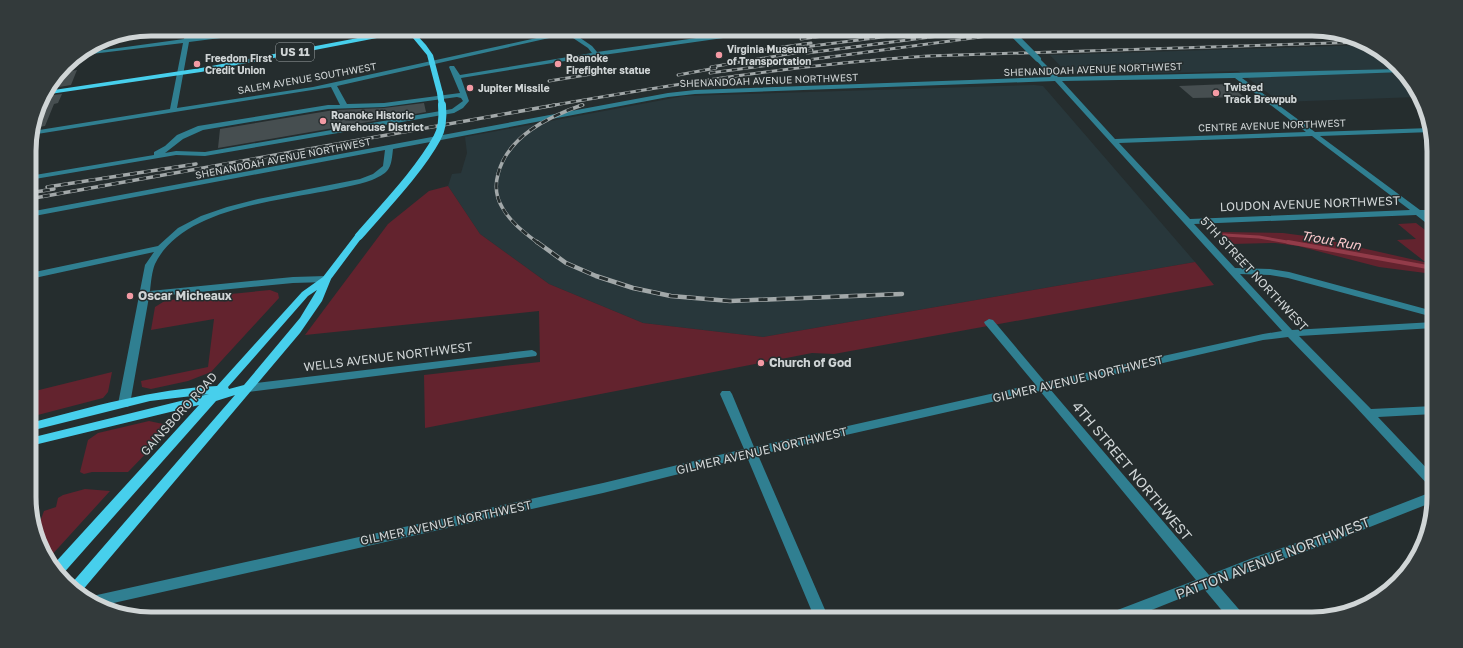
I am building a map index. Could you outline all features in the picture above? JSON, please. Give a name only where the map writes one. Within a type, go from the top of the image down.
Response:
[{"type":"main road","name":"US 11","points":[[53,92],[181,73],[374,36]]},
{"type":"main road","name":"GAINSBORO ROAD","points":[[60,567],[305,294],[326,279],[359,236],[416,168],[438,137],[443,117],[440,93],[433,63],[428,51],[416,36]]},
{"type":"main road","name":"GAINSBORO ROAD","points":[[78,585],[248,388],[300,325],[321,295],[326,279]]},
{"type":"main road","name":"WELLS AVENUE NORTHWEST","points":[[36,426],[124,404],[178,393],[248,388]]},
{"type":"main road","name":"WELLS AVENUE NORTHWEST","points":[[36,440],[111,421],[210,399],[248,388]]},
{"type":"street","points":[[173,111],[188,36]]},
{"type":"street","points":[[90,53],[224,36]]},
{"type":"street","name":"SALEM AVENUE SOUTHWEST","points":[[38,132],[333,85],[546,36]]},
{"type":"street","points":[[573,36],[596,54]]},
{"type":"street","points":[[458,77],[596,54],[723,36]]},
{"type":"street","name":"5TH STREET NORTHWEST","points":[[1015,36],[1038,59],[1290,333],[1369,413],[1427,476]]},
{"type":"street","points":[[36,177],[176,153],[205,154],[436,114],[461,107],[466,101],[458,77],[452,67]]},
{"type":"street","name":"SHENANDOAH AVENUE NORTHWEST","points":[[36,214],[562,115],[695,92],[1057,80],[1394,71]]},
{"type":"street","points":[[1236,76],[1427,220]]},
{"type":"street","points":[[333,85],[344,105]]},
{"type":"street","points":[[142,159],[168,148],[180,136],[201,128],[344,105],[384,105],[457,95],[464,96]]},
{"type":"street","name":"CENTRE AVENUE NORTHWEST","points":[[1113,141],[1425,130]]},
{"type":"street","points":[[187,133],[182,147],[184,150],[191,153]]},
{"type":"street","points":[[124,404],[150,265],[159,248],[184,228],[206,217],[223,211],[355,182],[377,175],[387,167],[389,148]]},
{"type":"street","name":"LOUDON AVENUE NORTHWEST","points":[[1188,222],[1427,212]]},
{"type":"street","points":[[36,275],[159,248]]},
{"type":"street","points":[[1232,271],[1270,272],[1288,275],[1427,312]]},
{"type":"street","points":[[145,294],[293,280],[326,279]]},
{"type":"street","name":"4TH STREET NORTHWEST","points":[[989,322],[1232,612]]},
{"type":"street","name":"GILMER AVENUE NORTHWEST","points":[[100,600],[603,488],[752,452],[1263,337],[1290,333],[1427,325]]},
{"type":"street","name":"WELLS AVENUE NORTHWEST","points":[[248,388],[532,354]]},
{"type":"street","points":[[726,394],[819,612]]},
{"type":"street","points":[[1369,413],[1427,410]]},
{"type":"street","name":"PATTON AVENUE NORTHWEST","points":[[1130,612],[1260,560],[1327,538],[1427,499]]},
{"type":"shaded area","points":[[1357,45],[1369,51],[1393,70],[1403,81],[1413,97],[1280,102],[1238,71],[1169,73],[1078,72],[1064,70],[1050,55]]},
{"type":"shaded area","points":[[1034,85],[1043,86],[1195,262],[763,337],[643,323],[549,284],[480,234],[448,186],[452,174],[461,173],[467,153],[465,137],[684,96]]},
{"type":"shaded area","points":[[448,186],[480,234],[549,284],[643,323],[763,337],[1195,262],[1214,285],[834,354],[812,353],[425,428],[424,375],[540,362],[539,311],[305,335],[388,224],[429,191]]},
{"type":"shaded area","points":[[1416,223],[1427,231],[1427,261],[1424,261],[1397,240],[1416,239],[1398,224]]},
{"type":"shaded area","points":[[1220,232],[1283,233],[1313,237],[1427,263],[1427,273],[1379,267],[1298,246],[1275,243],[1231,244]]},
{"type":"shaded area","points":[[270,290],[278,293],[279,298],[211,372],[188,381],[151,389],[142,387],[141,381],[208,367],[214,319],[151,330],[155,307],[170,300]]},
{"type":"shaded area","points":[[112,372],[108,392],[103,398],[36,415],[36,391]]},
{"type":"shaded area","points":[[149,421],[163,424],[164,431],[159,440],[128,472],[92,472],[84,474],[80,472],[88,440],[98,433]]},
{"type":"shaded area","points":[[85,489],[110,491],[52,555],[39,524],[44,511],[56,507],[58,498],[63,495]]},
{"type":"building","points":[[77,70],[71,85],[55,88],[60,81],[69,71]]},
{"type":"building","name":"Twisted Track Brewpub","points":[[1228,84],[1244,97],[1193,98],[1179,86]]},
{"type":"building","points":[[62,94],[58,103],[54,104],[45,126],[39,127],[45,107],[50,95]]},
{"type":"building","name":"Roanoke Historic Warehouse District","points":[[424,103],[426,112],[218,148],[220,129],[334,110],[384,108]]},
{"type":"waterway","name":"Trout Run","points":[[1224,235],[1259,237],[1293,243]]},
{"type":"waterway","name":"Trout Run","points":[[1288,242],[1427,267]]},
{"type":"railway","points":[[801,39],[823,36]]},
{"type":"railway","points":[[804,47],[890,36]]},
{"type":"railway","points":[[807,53],[939,36]]},
{"type":"railway","points":[[710,73],[988,36]]},
{"type":"railway","points":[[549,106],[738,76],[832,64],[928,56],[1350,42]]},
{"type":"railway","points":[[747,52],[811,43]]},
{"type":"railway","points":[[711,67],[812,50]]},
{"type":"railway","points":[[678,75],[716,68]]},
{"type":"railway","points":[[549,81],[604,72]]},
{"type":"railway","points":[[36,198],[555,105]]},
{"type":"railway","points":[[538,243],[513,222],[502,207],[498,199],[497,191],[498,174],[503,161],[520,139],[543,122],[580,106]]},
{"type":"railway","points":[[47,187],[196,164]]},
{"type":"railway","points":[[36,192],[54,189]]},
{"type":"railway","points":[[537,242],[566,263],[596,276],[633,288],[671,296],[730,301],[902,294]]},
{"type":"place","name":"Virginia Museum of Transportation","points":[[719,55]]},
{"type":"place","name":"Freedom First Credit Union","points":[[197,64]]},
{"type":"place","name":"Roanoke Firefighter statue","points":[[558,64]]},
{"type":"place","name":"Jupiter Missile","points":[[470,88]]},
{"type":"place","name":"Twisted Track Brewpub","points":[[1216,93]]},
{"type":"place","name":"Roanoke Historic Warehouse District","points":[[323,121]]},
{"type":"place","name":"Oscar Micheaux","points":[[130,296]]},
{"type":"place","name":"Church of God","points":[[761,363]]}]
